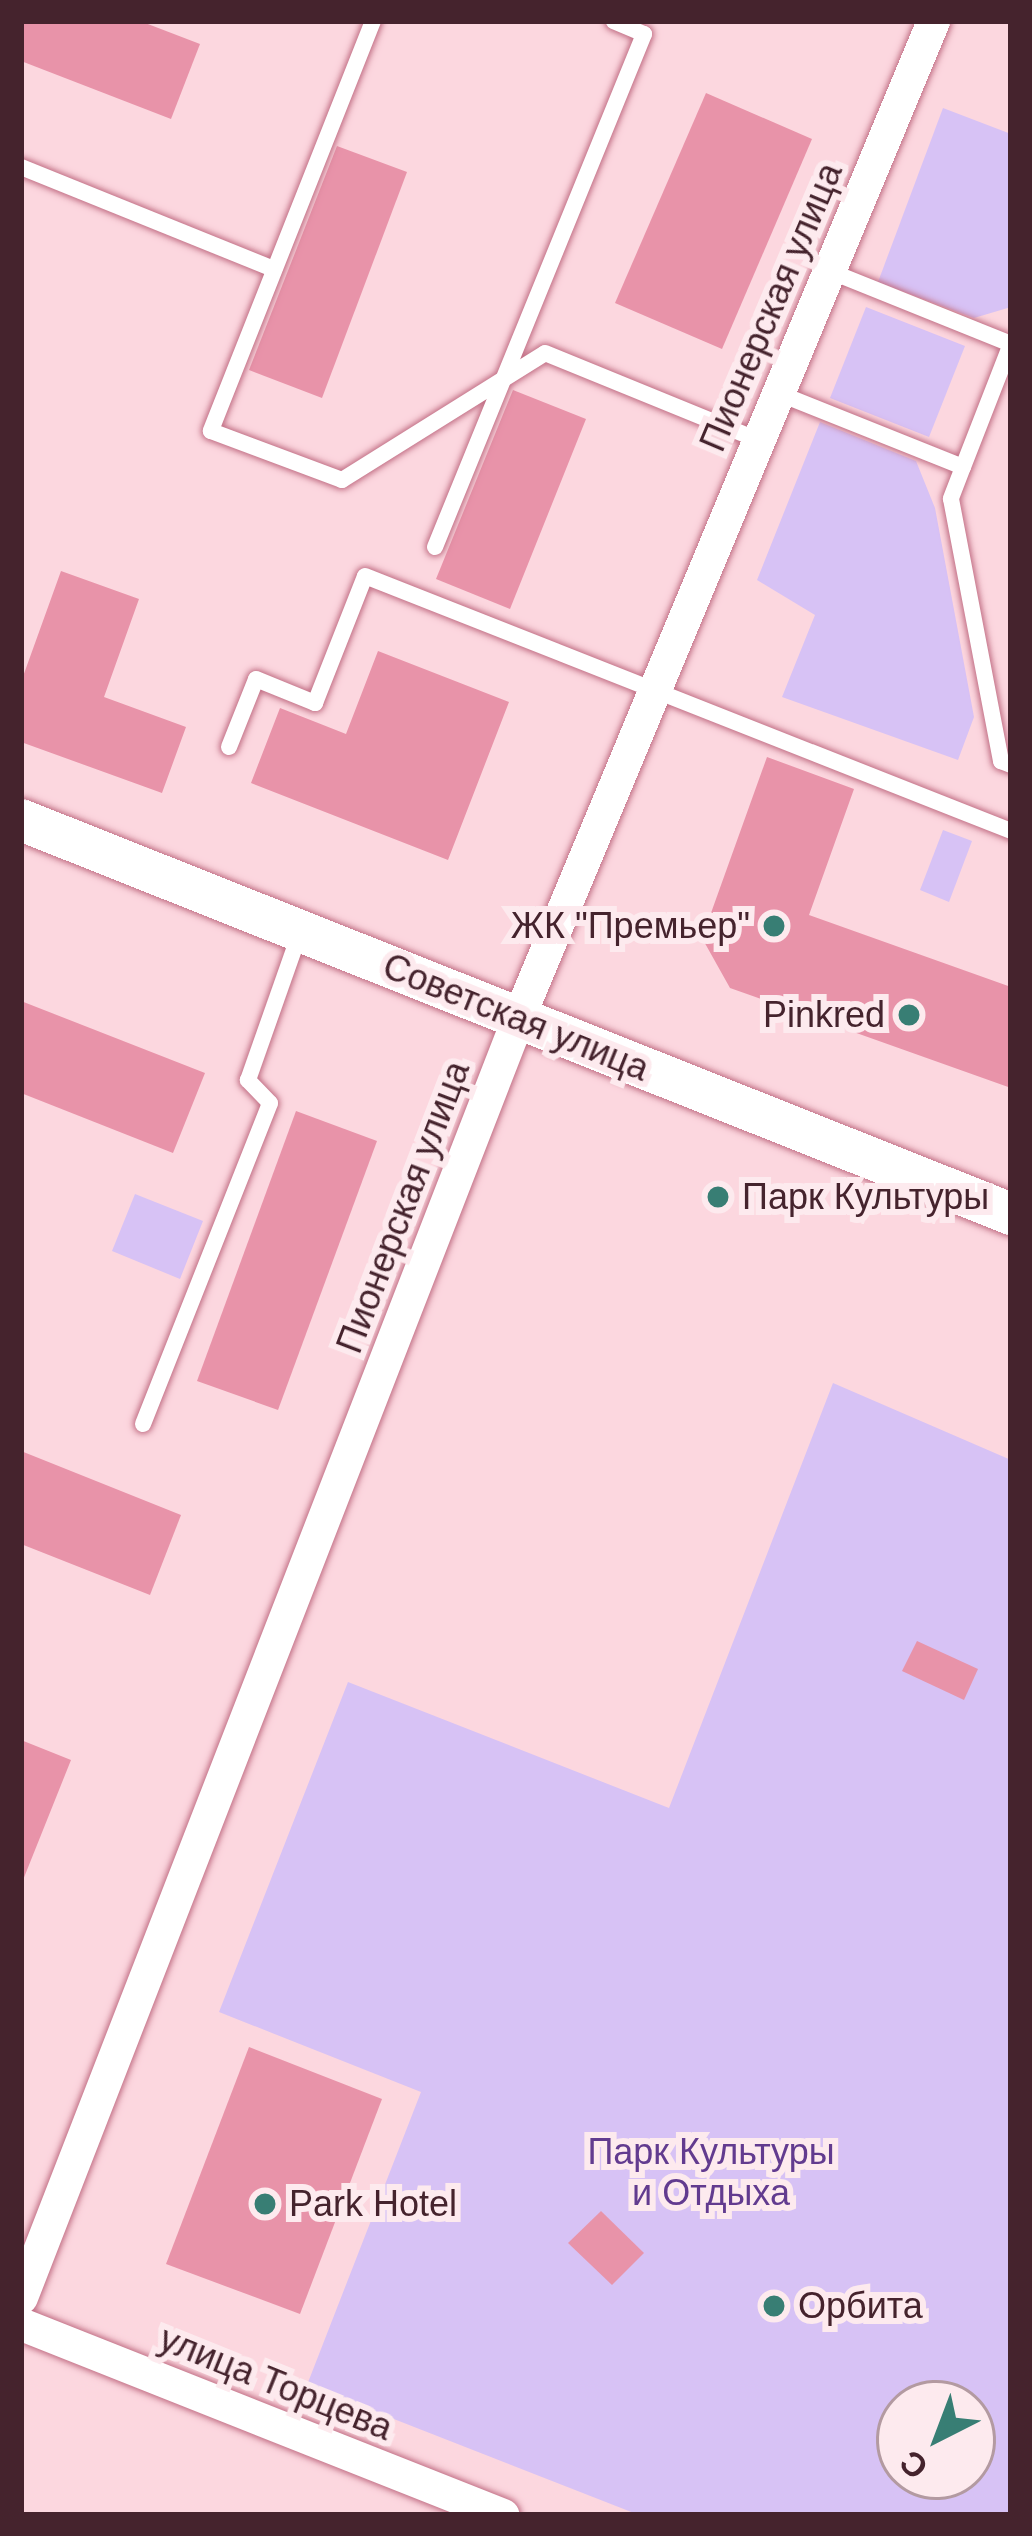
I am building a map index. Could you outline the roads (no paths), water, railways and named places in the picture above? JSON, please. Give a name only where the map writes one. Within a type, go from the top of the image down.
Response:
[{"type":"street","name":"Пионерская улица","points":[[21,2297],[518,1018],[932,21]]},
{"type":"street","name":"Советская улица","points":[[21,820],[1011,1214]]},
{"type":"street","name":"улица Торцева","points":[[21,2324],[503,2515]]},
{"type":"lane","points":[[374,21],[211,431],[342,480],[545,353]]},
{"type":"lane","points":[[435,548],[644,34],[614,21]]},
{"type":"lane","points":[[21,167],[274,269]]},
{"type":"lane","points":[[829,271],[1011,344],[952,499],[1001,761],[1011,765]]},
{"type":"lane","points":[[523,334],[545,353],[758,440]]},
{"type":"lane","points":[[778,393],[963,467]]},
{"type":"lane","points":[[229,747],[256,679],[315,703],[365,576],[1011,831]]},
{"type":"lane","points":[[143,1424],[270,1103],[248,1080],[300,931]]},
{"type":"place","name":"ЖК \"Премьер\"","points":[[774,926]]},
{"type":"place","name":"Pinkred","points":[[909,1015]]},
{"type":"place","name":"Парк Культуры","points":[[718,1197]]},
{"type":"place","name":"Park Hotel","points":[[265,2204]]},
{"type":"place","name":"Орбита","points":[[774,2306]]},
{"type":"park label","name":"Парк Культуры и Отдыха","points":[[711,2172]]}]
